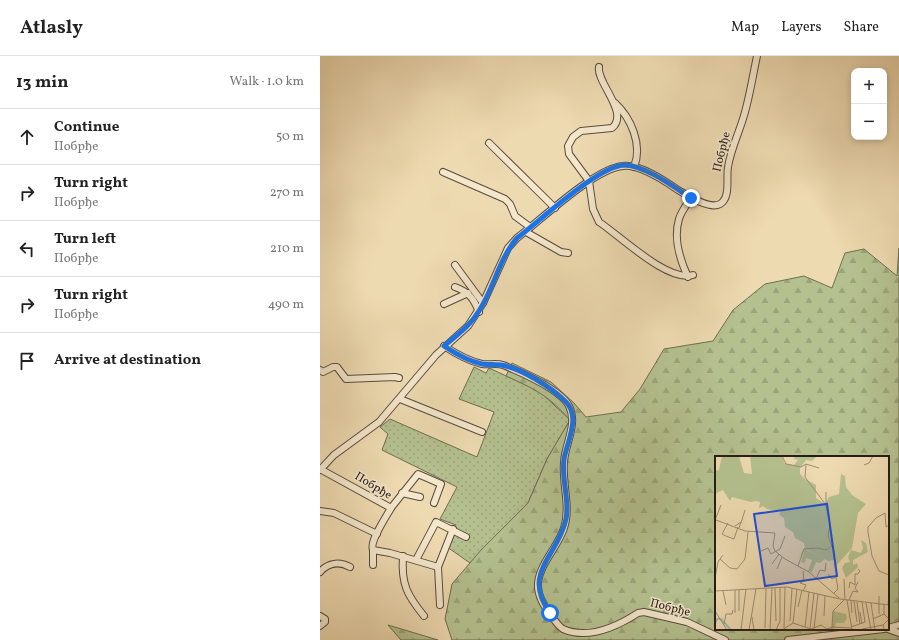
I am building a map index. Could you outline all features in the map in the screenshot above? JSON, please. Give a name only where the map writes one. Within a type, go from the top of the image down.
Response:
[{"type":"street","name":"Побрђе","points":[[373,565],[374,550],[372,546],[391,508],[320,469],[334,455],[379,422],[444,346],[468,326],[479,312],[508,248],[528,229],[589,181],[611,168],[625,165],[634,167],[657,177],[691,198],[712,205],[719,204],[724,200],[726,194],[728,165],[745,112],[757,56]]},
{"type":"street","points":[[599,67],[600,76],[614,102],[631,125],[635,135],[637,154],[634,167]]},
{"type":"street","points":[[614,102],[618,119],[614,127],[581,131],[573,137],[568,146],[569,154],[589,181],[593,209],[599,222],[646,259],[671,271],[690,276],[679,255],[678,224],[681,214],[691,198]]},
{"type":"street","points":[[489,143],[555,208]]},
{"type":"street","points":[[443,172],[506,200],[510,204],[514,215],[528,229],[557,250],[568,253]]},
{"type":"street","points":[[455,265],[483,303]]},
{"type":"street","points":[[455,287],[468,293],[473,298],[479,312]]},
{"type":"street","points":[[444,304],[468,293]]},
{"type":"street","name":"Побрђе","points":[[444,346],[458,356],[482,364],[500,364],[525,374],[552,389],[570,407],[574,419],[566,449],[563,473],[566,518],[564,529],[541,571],[538,584],[543,604],[562,629],[577,634],[605,632],[638,613],[644,612],[687,622],[725,640]]},
{"type":"street","points":[[320,370],[326,371],[333,367],[337,367],[346,380],[395,376],[399,378]]},
{"type":"street","points":[[400,399],[482,432]]},
{"type":"street","points":[[391,508],[418,474],[441,484],[434,503]]},
{"type":"street","points":[[402,493],[420,497]]},
{"type":"street","points":[[320,512],[334,513],[377,534]]},
{"type":"street","points":[[416,560],[436,522],[453,529],[466,537]]},
{"type":"street","points":[[440,605],[438,567],[453,529]]},
{"type":"street","points":[[374,550],[403,556],[438,567]]},
{"type":"street","points":[[403,556],[402,574],[404,586],[424,616]]},
{"type":"street","points":[[320,572],[332,564],[346,564],[350,567]]},
{"type":"street","points":[[320,616],[325,619],[325,622],[320,626]]},
{"type":"street","points":[[889,629],[899,625]]},
{"type":"street","points":[[889,629],[899,633]]},
{"type":"street","points":[[788,640],[820,638],[877,630]]},
{"type":"green space","points":[[899,248],[899,621],[896,625],[899,628],[899,640],[452,640],[445,619],[452,584],[481,550],[528,503],[547,459],[570,420],[541,394],[506,376],[512,363],[551,382],[574,403],[586,417],[621,412],[640,389],[664,349],[713,341],[733,310],[765,284],[804,276],[832,288],[845,253],[864,249],[897,276]]},
{"type":"green space","points":[[474,367],[486,373],[489,368],[539,391],[570,420],[547,459],[528,503],[470,563],[447,547],[456,525],[440,519],[457,487],[382,450],[388,434],[380,427],[390,419],[477,457],[494,412],[459,399]]},
{"type":"green space","points":[[388,625],[438,640],[401,640]]},
{"type":"route","points":[[550,613],[543,604],[539,594],[538,584],[541,571],[564,529],[566,518],[567,507],[564,493],[563,473],[566,449],[574,419],[570,407],[552,389],[525,374],[500,364],[482,364],[458,356],[444,346],[468,326],[479,312],[508,248],[530,227],[597,175],[615,167],[625,165],[634,167],[657,177],[691,198]]}]
